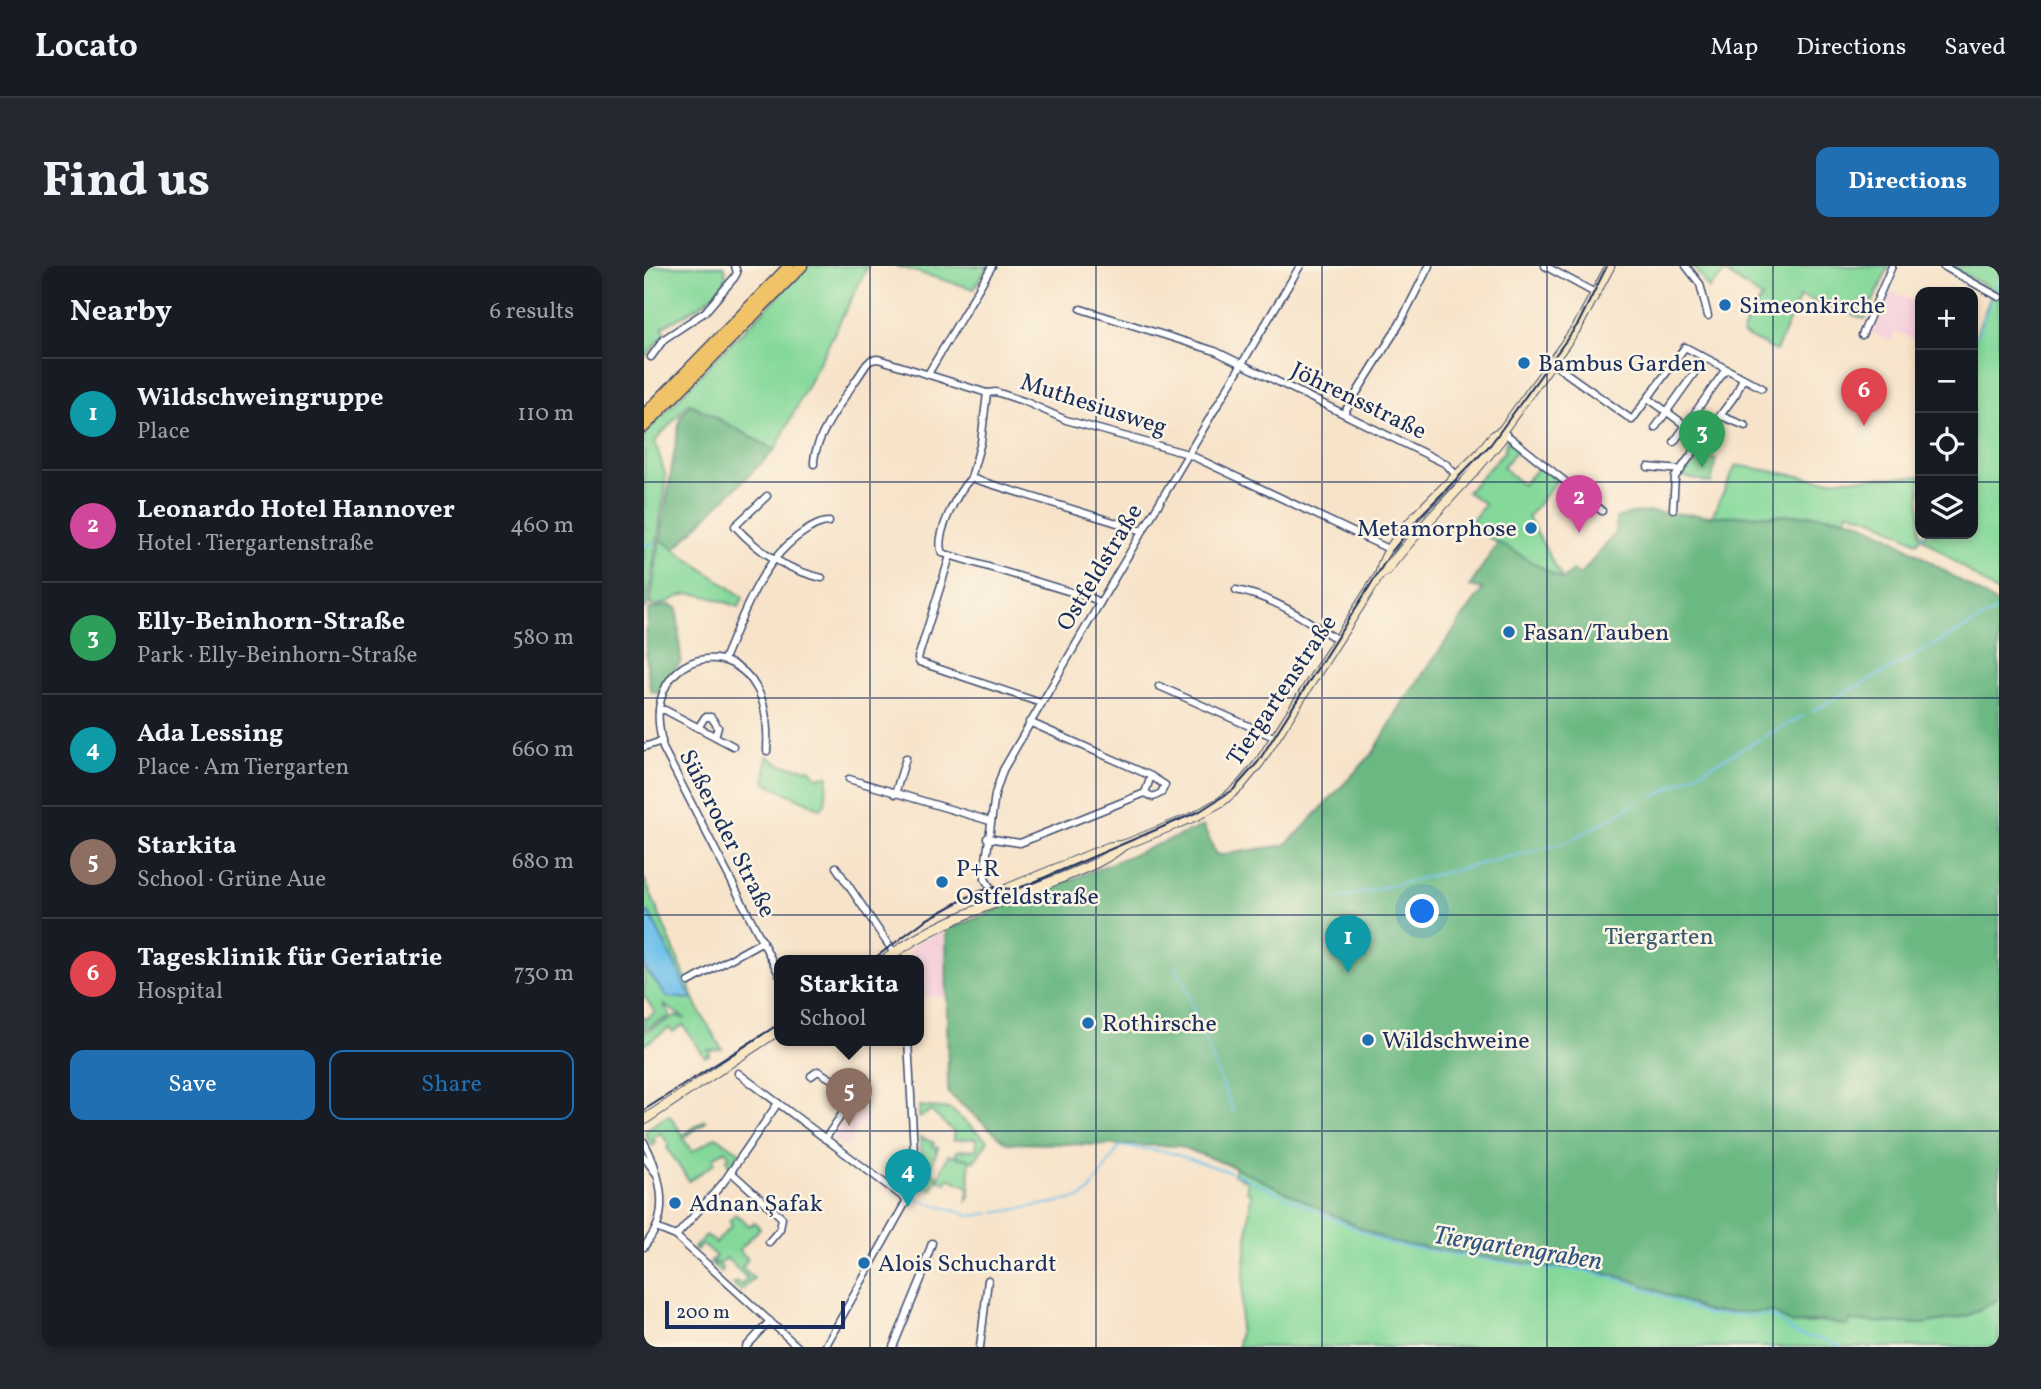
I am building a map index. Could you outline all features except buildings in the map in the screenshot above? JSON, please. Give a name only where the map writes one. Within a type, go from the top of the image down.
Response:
[{"type":"highway","points":[[644,427],[656,409],[789,266]]},
{"type":"highway","points":[[644,415],[656,409],[802,266]]},
{"type":"main road","name":"Tiergartenstraße","points":[[1395,552],[1419,514],[1496,433],[1502,431],[1578,326],[1610,266]]},
{"type":"main road","name":"Tiergartenstraße","points":[[898,954],[950,921],[997,899],[1074,873],[1115,853],[1124,845],[1196,816],[1222,801],[1249,776],[1276,738],[1380,574],[1381,568],[1490,453],[1502,438],[1502,431]]},
{"type":"main road","points":[[644,1120],[774,1033]]},
{"type":"street","points":[[651,358],[664,339],[705,312],[734,278],[737,273],[735,266]]},
{"type":"street","points":[[928,374],[992,266]]},
{"type":"street","name":"Ostfeldstraße","points":[[997,899],[985,879],[990,821],[1003,770],[1300,266]]},
{"type":"street","points":[[1344,413],[1399,325],[1429,266]]},
{"type":"street","points":[[1545,266],[1595,293]]},
{"type":"street","points":[[1686,266],[1700,284],[1708,316]]},
{"type":"street","points":[[1862,335],[1892,266]]},
{"type":"street","points":[[1943,266],[1999,297]]},
{"type":"street","name":"Jöhrensstraße","points":[[1082,309],[1206,348],[1446,464],[1456,475]]},
{"type":"street","points":[[1552,363],[1632,420],[1685,347],[1762,388]]},
{"type":"street","points":[[1655,428],[1705,358]]},
{"type":"street","name":"Muthesiusweg","points":[[814,464],[813,454],[819,439],[871,360],[878,359],[987,393],[996,392],[1066,420],[1188,454],[1395,552]]},
{"type":"street","points":[[1674,442],[1726,369]]},
{"type":"street","points":[[1673,509],[1675,477],[1736,394],[1743,377]]},
{"type":"street","name":"Muthesiusweg","points":[[950,556],[942,553],[939,545],[954,503],[971,478],[981,442],[987,393]]},
{"type":"street","points":[[1647,398],[1704,439]]},
{"type":"street","points":[[1721,415],[1746,426]]},
{"type":"street","points":[[1502,431],[1602,511]]},
{"type":"street","points":[[1648,467],[1681,470]]},
{"type":"street","points":[[971,478],[1143,531]]},
{"type":"street","points":[[767,496],[733,523],[751,542],[773,558],[806,574],[822,578]]},
{"type":"street","points":[[724,659],[745,610],[773,558],[805,532],[823,522],[829,522]]},
{"type":"street","points":[[1041,703],[919,662],[918,657],[950,556],[1100,603]]},
{"type":"street","points":[[1237,590],[1255,593],[1278,604],[1338,640]]},
{"type":"street","points":[[733,746],[665,710],[659,710],[663,692],[675,674],[701,659],[724,659],[749,676],[760,694],[765,716],[767,751]]},
{"type":"street","points":[[1159,686],[1276,738]]},
{"type":"street","name":"Süßeroder Straße","points":[[659,710],[662,741],[668,758],[774,964]]},
{"type":"street","points":[[698,728],[705,718],[711,717],[718,727],[715,736]]},
{"type":"street","points":[[1030,722],[1151,776],[1165,785],[1161,793],[1153,797],[1146,793]]},
{"type":"street","name":"Süßeroder Straße","points":[[644,747],[662,741]]},
{"type":"street","points":[[895,794],[906,758]]},
{"type":"street","points":[[1146,793],[1151,776]]},
{"type":"street","points":[[849,779],[990,821]]},
{"type":"street","points":[[988,838],[1020,843],[1146,793]]},
{"type":"street","points":[[836,867],[898,954]]},
{"type":"street","name":"Süßeroder Straße","points":[[689,982],[763,941]]},
{"type":"street","points":[[825,1347],[907,1200],[914,1182],[908,1046]]},
{"type":"street","points":[[811,1076],[818,1071],[852,1091],[853,1098],[825,1139]]},
{"type":"street","points":[[738,1073],[907,1200]]},
{"type":"street","points":[[676,1236],[732,1172],[778,1103]]},
{"type":"street","points":[[644,1142],[653,1158],[660,1193],[660,1214],[656,1228],[644,1247]]},
{"type":"street","points":[[644,1157],[656,1174]]},
{"type":"street","points":[[732,1172],[782,1218],[780,1229],[769,1242]]},
{"type":"street","points":[[656,1228],[676,1236],[799,1347]]},
{"type":"street","points":[[893,1347],[927,1265],[925,1263],[932,1242]]},
{"type":"street","points":[[980,1347],[988,1280]]},
{"type":"street","points":[[746,1347],[770,1321]]},
{"type":"shaded area","points":[[1891,291],[1915,302],[1915,340],[1895,331],[1891,341],[1867,331],[1876,313],[1885,305]]},
{"type":"shaded area","points":[[944,930],[945,996],[924,998],[924,955],[912,955],[914,945]]},
{"type":"shaded area","points":[[853,1105],[868,1116],[845,1148],[831,1137]]},
{"type":"green space","points":[[644,266],[724,266],[726,275],[715,294],[662,327],[665,334],[644,358]]},
{"type":"green space","points":[[809,266],[868,266],[775,450],[689,403],[655,441],[665,474],[665,490],[647,606],[644,609],[644,435],[713,361]]},
{"type":"green space","points":[[896,266],[988,266],[974,289]]},
{"type":"green space","points":[[1693,266],[1889,266],[1865,319],[1800,296],[1776,351],[1742,334],[1752,311],[1762,298],[1725,272],[1709,289]]},
{"type":"green space","points":[[1950,266],[1999,266],[1999,594],[1925,539],[1978,539],[1978,329],[1993,290]]},
{"type":"green space","points":[[691,404],[775,450],[675,549],[660,539],[680,418]]},
{"type":"green space","points":[[1507,439],[1519,448],[1503,467],[1522,485],[1540,466],[1557,480],[1528,517],[1563,580],[1468,526],[1485,504],[1467,492],[1504,452]]},
{"type":"green space","points":[[1698,456],[1716,459],[1711,483],[1682,476]]},
{"type":"green space","points":[[1736,465],[1823,480],[1915,476],[1915,539],[1920,539],[1917,542],[1875,520],[1848,511],[1846,518],[1818,515],[1712,516]]},
{"type":"green space","name":"Tiergarten","points":[[1632,513],[1712,516],[1818,515],[1855,520],[1889,536],[1999,605],[1999,1299],[1967,1316],[1923,1324],[1849,1321],[1848,1326],[1822,1321],[1792,1324],[1773,1312],[1709,1312],[1632,1280],[1581,1267],[1549,1267],[1390,1242],[1234,1167],[1179,1146],[1007,1143],[948,1093],[946,928],[957,926],[1203,826],[1216,854],[1220,855],[1285,845],[1373,753],[1403,702],[1483,589],[1470,586],[1498,542],[1563,580],[1573,570],[1580,575],[1616,533],[1616,518]]},
{"type":"green space","points":[[660,539],[743,597],[739,607],[693,594],[683,595],[660,605],[650,605]]},
{"type":"green space","points":[[670,605],[677,608],[681,661],[658,693],[651,691],[648,675],[647,620],[649,609]]},
{"type":"green space","points":[[767,755],[782,765],[809,769],[817,777],[828,776],[825,804],[821,809],[765,783]]},
{"type":"green space","points":[[644,878],[699,1010],[722,1049],[708,1050],[710,1054],[705,1057],[683,1025],[673,1032],[669,1028],[644,1045],[644,1032],[676,1016],[686,1019],[663,1004],[670,1014],[669,1017],[644,1029],[644,1017],[646,1019],[655,1012],[644,996]]},
{"type":"green space","points":[[919,1106],[950,1109],[988,1141],[974,1161],[956,1156],[956,1151],[977,1149],[976,1138],[953,1140],[955,1133],[931,1111],[919,1118]]},
{"type":"green space","points":[[669,1115],[683,1135],[705,1120],[706,1122],[683,1138],[692,1152],[716,1137],[740,1152],[730,1166],[726,1160],[730,1157],[725,1150],[713,1158],[715,1163],[689,1181],[667,1148],[669,1145],[661,1133],[653,1138],[656,1143],[652,1146],[645,1134],[647,1129]]},
{"type":"green space","points":[[920,1137],[934,1143],[933,1146],[938,1148],[929,1172],[938,1176],[932,1190],[919,1185],[922,1173]]},
{"type":"green space","points":[[948,1155],[970,1160],[970,1192],[966,1202],[969,1187],[948,1178],[946,1183],[938,1180]]},
{"type":"green space","points":[[1236,1167],[1390,1242],[1549,1267],[1580,1267],[1632,1280],[1709,1312],[1773,1312],[1794,1323],[1808,1324],[1822,1321],[1848,1325],[1848,1321],[1923,1324],[1967,1316],[1999,1299],[1999,1347],[1238,1347],[1251,1194],[1247,1191],[1247,1181],[1233,1174]]},
{"type":"green space","points":[[736,1214],[750,1226],[754,1222],[760,1228],[739,1250],[748,1259],[742,1267],[754,1278],[741,1291],[733,1284],[737,1282],[741,1285],[747,1278],[726,1258],[719,1265],[722,1268],[721,1273],[714,1267],[717,1263],[714,1262],[713,1266],[710,1263],[716,1256],[702,1244],[696,1250],[694,1248],[706,1235],[716,1243],[732,1225],[729,1221]]},
{"type":"water","points":[[649,912],[692,999],[667,997],[644,967],[644,914]]},
{"type":"waterway","points":[[1994,291],[1999,281]]},
{"type":"waterway","points":[[1978,332],[1992,297]]},
{"type":"waterway","points":[[644,546],[654,542]]},
{"type":"waterway","points":[[1812,711],[1998,610]]},
{"type":"waterway","points":[[1653,797],[1803,716]]},
{"type":"waterway","points":[[1340,898],[1566,843],[1637,803]]},
{"type":"waterway","points":[[1174,965],[1182,978]]},
{"type":"waterway","points":[[1184,982],[1233,1111]]},
{"type":"waterway","name":"Tiergartengraben","points":[[995,1213],[1081,1198],[1090,1191],[1120,1146],[1168,1152],[1230,1172]]},
{"type":"waterway","name":"Tiergartengraben","points":[[1234,1173],[1390,1244],[1548,1269],[1583,1270],[1626,1281],[1707,1314],[1771,1316],[1795,1333],[1841,1347]]},
{"type":"waterway","name":"Tiergartengraben","points":[[915,1199],[972,1216],[990,1213]]},
{"type":"tram line","points":[[879,955],[924,921],[977,892],[991,888],[1015,889],[1027,885],[1200,811],[1233,790],[1258,762],[1392,551],[1420,516],[1491,444],[1578,324],[1607,266]]},
{"type":"tram line","points":[[644,1110],[774,1027]]},
{"type":"place","name":"Simeonkirche","points":[[1725,305]]},
{"type":"place","name":"Bambus Garden","points":[[1524,363]]},
{"type":"place","name":"Tagesklinik für Geriatrie","points":[[1864,426]]},
{"type":"place","name":"Elly-Beinhorn-Straße","points":[[1702,468]]},
{"type":"place","name":"Metamorphose","points":[[1531,528]]},
{"type":"place","name":"Leonardo Hotel Hannover","points":[[1579,533]]},
{"type":"place","name":"Fasan/Tauben","points":[[1509,632]]},
{"type":"place","name":"P+R Ostfeldstraße","points":[[942,882]]},
{"type":"place","name":"Wildschweingruppe","points":[[1348,973]]},
{"type":"place","name":"Rothirsche","points":[[1088,1023]]},
{"type":"place","name":"Wildschweine","points":[[1368,1040]]},
{"type":"place","name":"Starkita","points":[[849,1126]]},
{"type":"place","name":"Adnan Şafak","points":[[675,1203]]},
{"type":"place","name":"Ada Lessing","points":[[908,1207]]},
{"type":"place","name":"Alois Schuchardt","points":[[864,1263]]}]
